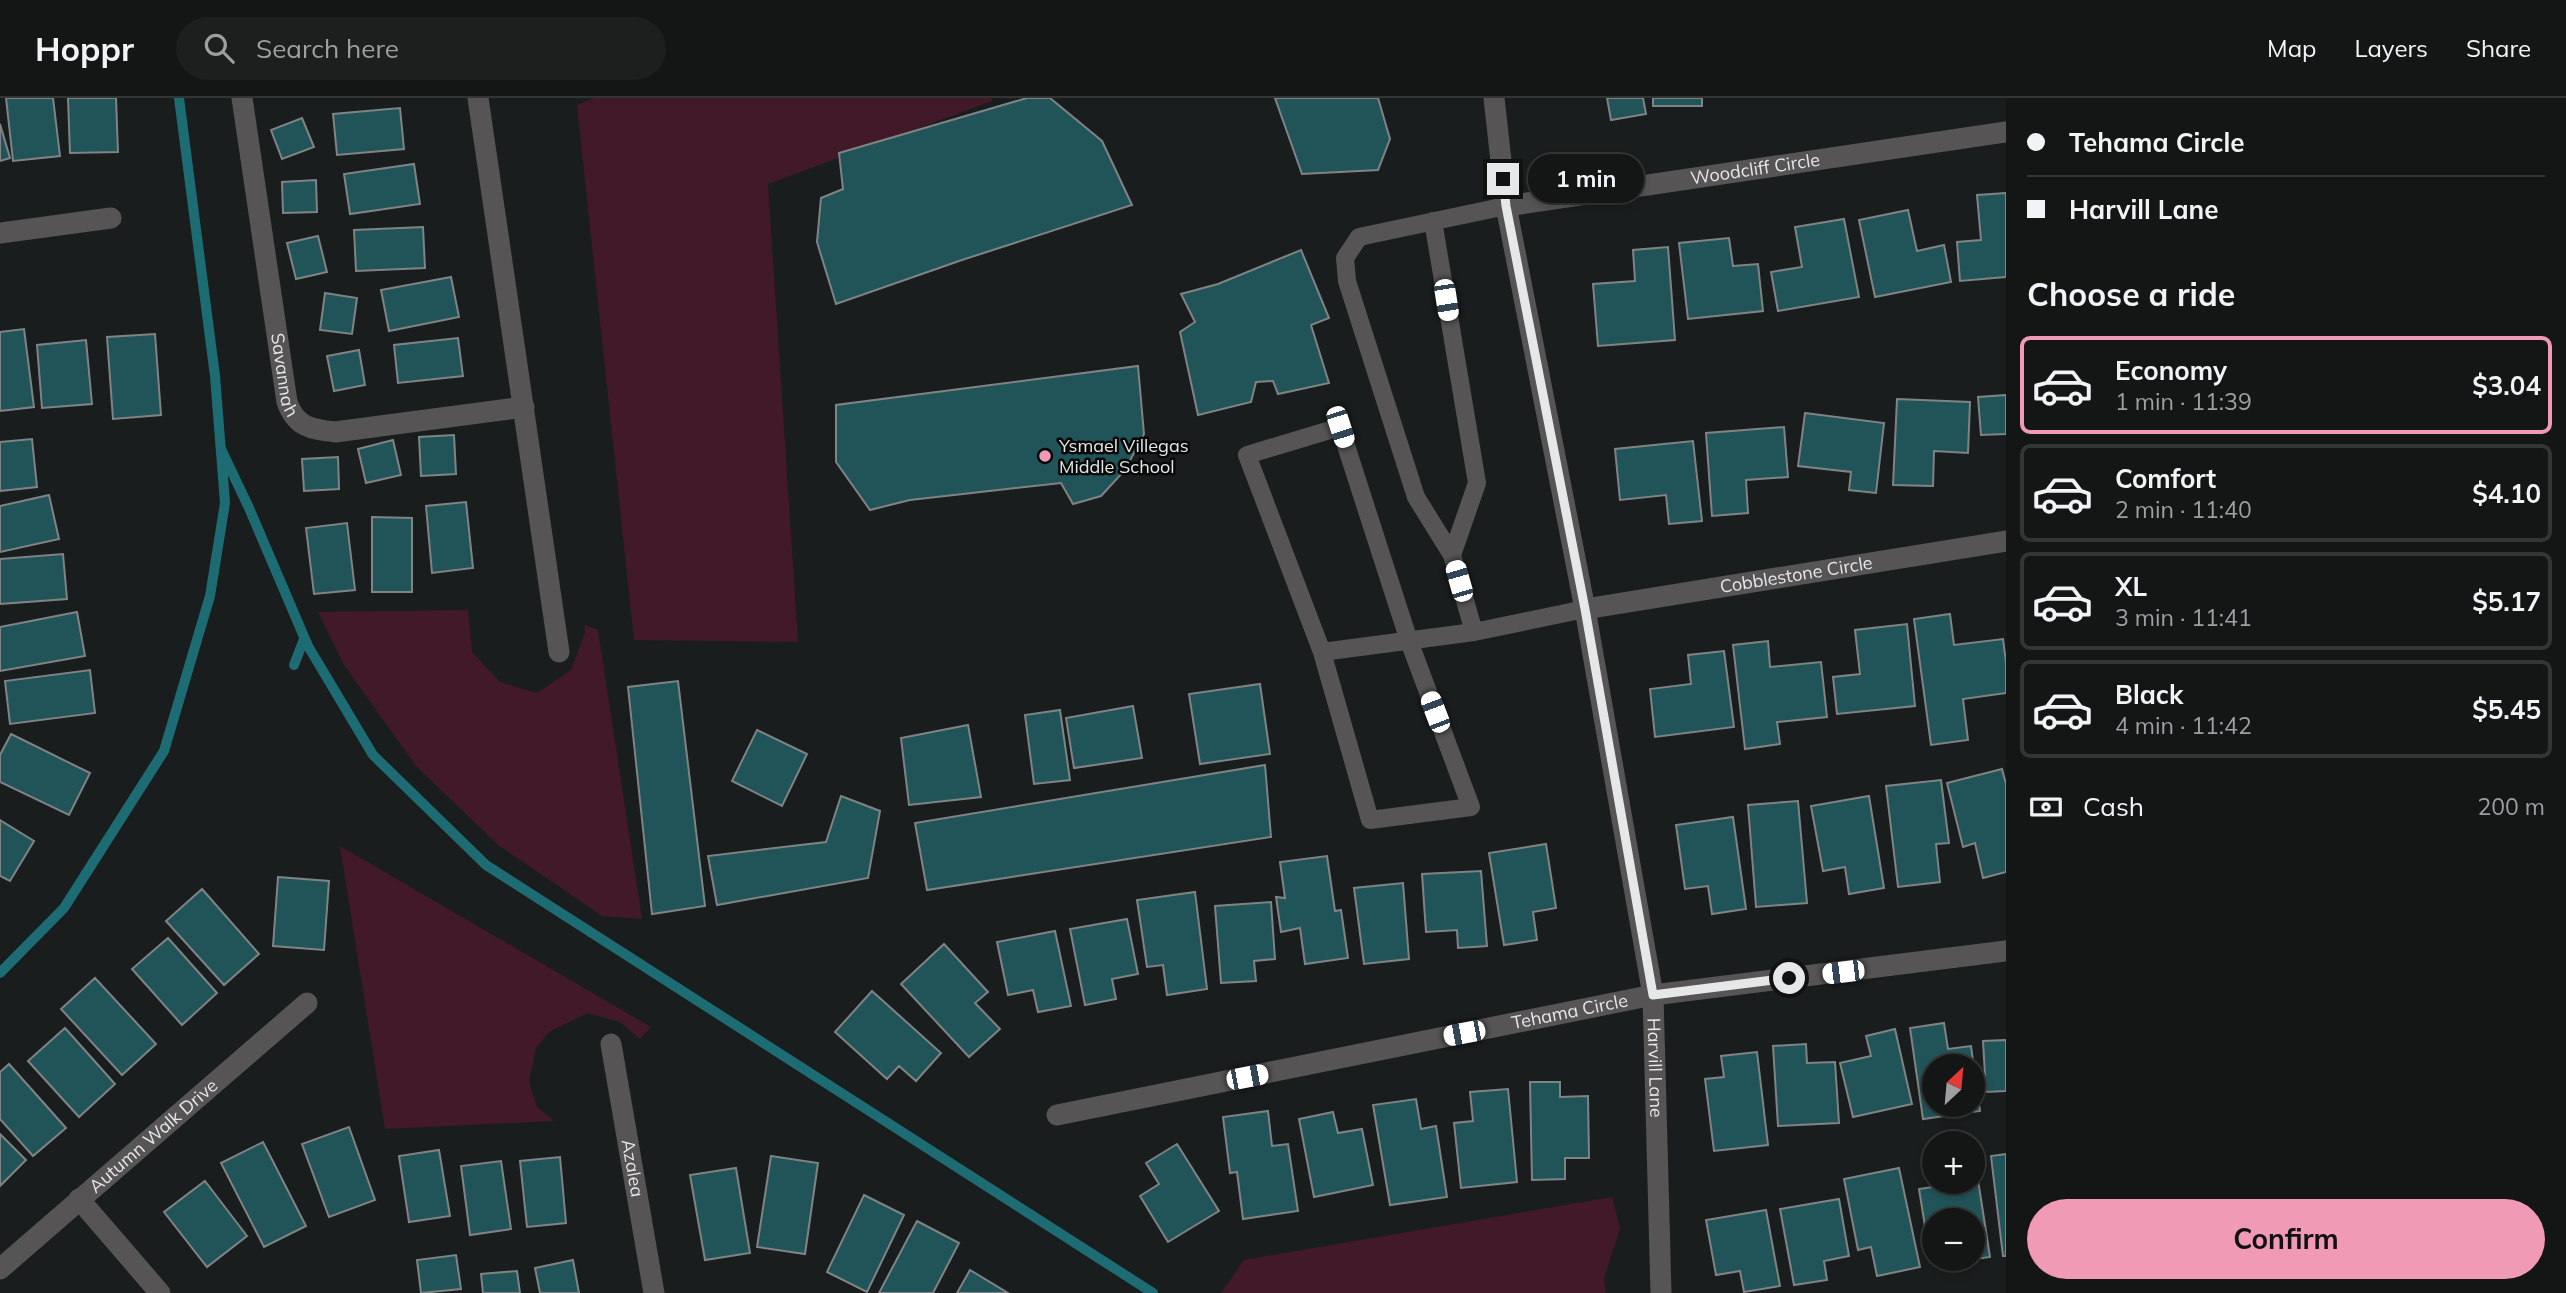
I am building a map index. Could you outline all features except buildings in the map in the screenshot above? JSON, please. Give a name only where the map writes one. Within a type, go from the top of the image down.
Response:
[{"type":"street","name":"Savannah","points":[[242,98],[287,402],[292,417],[302,425],[335,432],[524,407]]},
{"type":"street","points":[[478,98],[559,652]]},
{"type":"street","name":"Harvill Lane","points":[[1494,98],[1506,206],[1585,609],[1653,995],[1661,1293]]},
{"type":"street","name":"Woodcliff Circle","points":[[1506,206],[2006,132]]},
{"type":"street","points":[[0,233],[111,218]]},
{"type":"street","name":"Cobblestone Circle","points":[[1585,609],[2006,541]]},
{"type":"street","name":"Tehama Circle","points":[[1057,1115],[1653,995],[2006,951]]},
{"type":"street","name":"Autumn Walk Drive","points":[[0,1269],[307,1003]]},
{"type":"street","name":"Azalea","points":[[611,1044],[654,1293]]},
{"type":"street","points":[[79,1199],[160,1293]]},
{"type":"lane","points":[[1474,632],[1452,555],[1416,496],[1347,281],[1345,258],[1359,237],[1506,206]]},
{"type":"lane","points":[[1433,221],[1476,483],[1452,555]]},
{"type":"lane","points":[[1340,427],[1409,641],[1471,807],[1370,820],[1322,652],[1247,455],[1340,427]]},
{"type":"lane","points":[[1322,652],[1474,632],[1585,609]]},
{"type":"shaded area","points":[[594,98],[992,98],[992,101],[768,184],[798,642],[634,640],[577,105]]},
{"type":"shaded area","points":[[468,610],[472,652],[500,682],[537,693],[571,670],[585,633],[585,625],[598,630],[642,919],[602,916],[498,845],[416,766],[344,665],[318,612]]},
{"type":"shaded area","points":[[340,846],[651,1027],[640,1039],[620,1022],[588,1013],[549,1032],[536,1048],[529,1081],[537,1107],[554,1121],[385,1129]]},
{"type":"shaded area","points":[[1612,1197],[1620,1229],[1604,1278],[1606,1293],[1221,1293],[1244,1260]]},
{"type":"waterway","points":[[0,973],[64,908],[164,751],[210,596],[225,503],[215,376],[179,98]]},
{"type":"waterway","points":[[221,449],[308,646],[373,755],[486,865],[1153,1293]]},
{"type":"waterway","points":[[294,665],[304,639]]},
{"type":"place","name":"Ysmael Villegas Middle School","points":[[1045,456]]},
{"type":"route","points":[[1503,179],[1506,206],[1585,609],[1653,995],[1789,978]]}]
